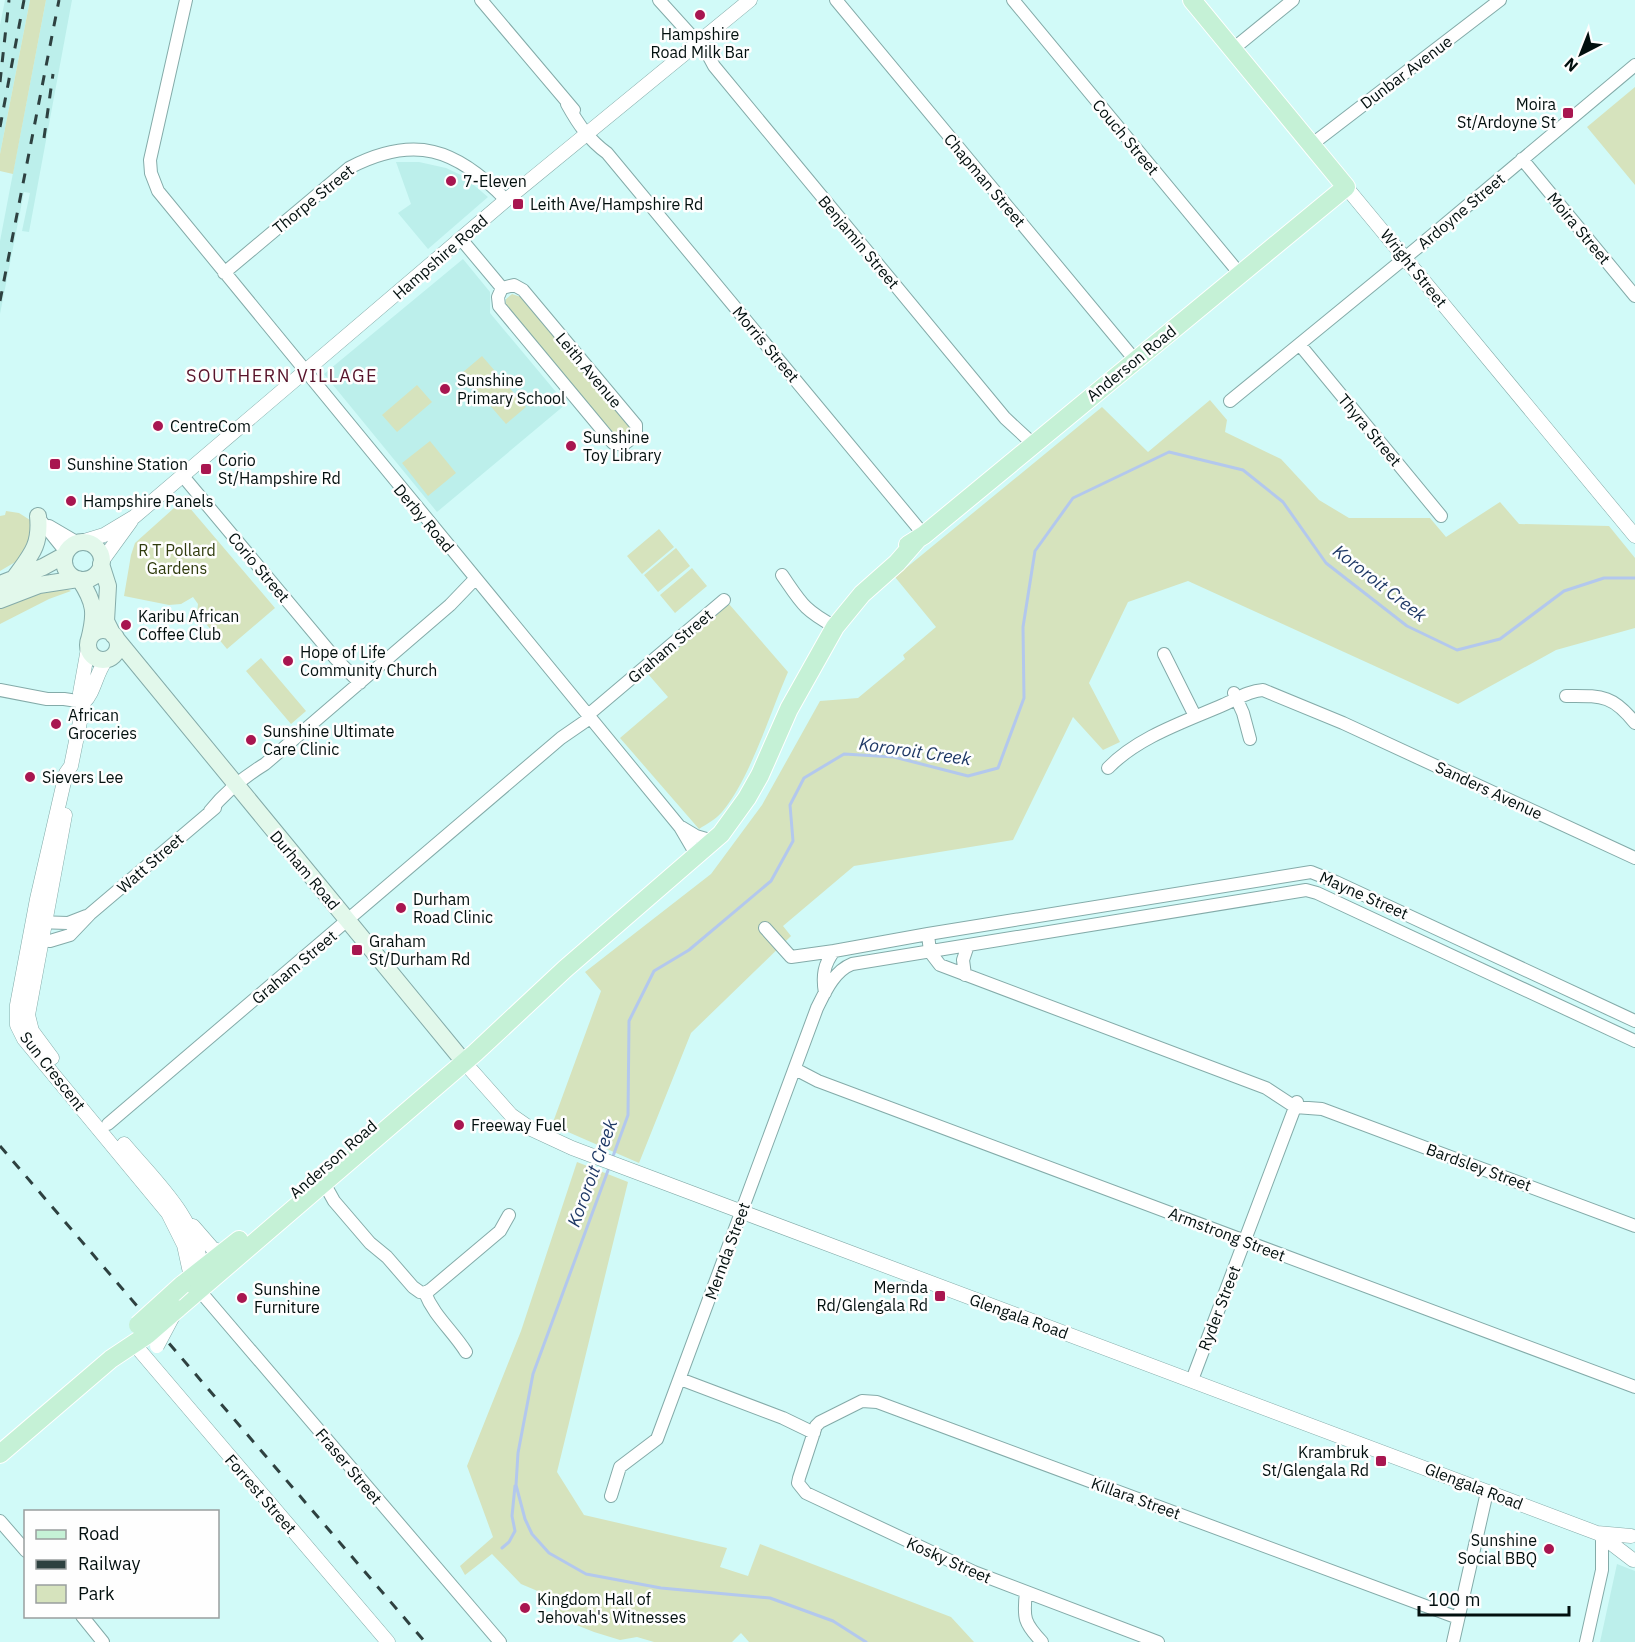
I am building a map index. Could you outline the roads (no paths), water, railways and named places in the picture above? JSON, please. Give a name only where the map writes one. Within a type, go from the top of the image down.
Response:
[{"type":"main road","name":"Wright Street","points":[[1192,0],[1346,187]]},
{"type":"main road","name":"Anderson Road","points":[[0,1454],[111,1359],[177,1309],[193,1283],[320,1179],[460,1057],[518,1015],[565,969],[697,856],[729,825],[760,775],[829,624],[850,588],[891,555],[921,537],[1346,187]]},
{"type":"main road","points":[[8,580],[37,544],[39,518]]},
{"type":"main road","points":[[79,579],[67,572],[64,563],[72,548],[88,543],[100,553],[108,586],[106,621],[114,636],[117,648],[113,656],[100,660],[89,651],[89,641],[94,634],[101,631],[114,636]]},
{"type":"main road","name":"Hampshire Road","points":[[8,580],[43,567],[72,548]]},
{"type":"main road","points":[[0,600],[39,585],[92,577],[98,572],[102,562]]},
{"type":"main road","name":"Sun Crescent","points":[[79,579],[93,603],[93,623],[89,641]]},
{"type":"main road","name":"Durham Road","points":[[114,636],[460,1057]]},
{"type":"main road","name":"Durham Road","points":[[107,659],[125,664],[155,687]]},
{"type":"main road","name":"Anderson Road","points":[[141,1337],[224,1252],[320,1179]]},
{"type":"street","name":"Derby Road","points":[[186,0],[150,160],[153,181],[170,207],[680,827],[697,856]]},
{"type":"street","name":"Morris Street","points":[[481,0],[590,131],[601,139],[607,153],[921,537]]},
{"type":"street","name":"Benjamin Street","points":[[659,0],[677,22],[684,36],[696,45],[702,58],[714,66],[1029,447]]},
{"type":"street","name":"Hampshire Road","points":[[72,548],[104,535],[134,517],[506,200],[750,0]]},
{"type":"street","name":"Chapman Street","points":[[836,0],[1135,360]]},
{"type":"street","name":"Couch Street","points":[[1013,0],[1240,274]]},
{"type":"street","points":[[1233,50],[1293,0]]},
{"type":"street","name":"Dunbar Avenue","points":[[1311,145],[1500,0]]},
{"type":"street","name":"Ardoyne Street","points":[[1230,401],[1405,258],[1635,64]]},
{"type":"street","name":"Thorpe Street","points":[[224,273],[349,168],[381,153],[416,149],[444,155],[483,177],[506,200]]},
{"type":"street","name":"Moira Street","points":[[1522,159],[1635,296]]},
{"type":"street","name":"Wright Street","points":[[1346,187],[1634,536]]},
{"type":"street","points":[[461,240],[502,288]]},
{"type":"street","name":"Leith Avenue","points":[[514,285],[523,290],[636,426],[636,435],[623,445],[613,443],[499,306],[498,297],[502,288],[514,285]]},
{"type":"street","name":"Thyra Street","points":[[1300,345],[1441,516]]},
{"type":"street","name":"Corio Street","points":[[182,475],[357,686]]},
{"type":"street","name":"Hampshire Road","points":[[102,562],[134,517]]},
{"type":"street","points":[[39,518],[53,538],[72,548]]},
{"type":"street","points":[[782,575],[796,599],[811,614],[829,624]]},
{"type":"street","name":"Watt Street","points":[[36,941],[61,940],[70,935],[90,914],[210,811],[222,797],[237,788],[450,605],[464,598],[477,582]]},
{"type":"street","name":"Graham Street","points":[[104,1127],[724,600]]},
{"type":"street","name":"Sun Crescent","points":[[83,706],[80,693],[89,641]]},
{"type":"street","points":[[1164,654],[1200,713]]},
{"type":"street","name":"Sun Crescent","points":[[107,659],[97,673],[90,695],[83,706],[71,766],[73,774],[43,901],[36,941],[29,1024],[45,1049],[174,1222],[184,1245],[193,1283]]},
{"type":"street","name":"Sanders Avenue","points":[[1108,768],[1130,749],[1200,713],[1218,701],[1235,696],[1253,685],[1268,685],[1318,708],[1343,723],[1635,858]]},
{"type":"street","points":[[0,690],[47,699],[64,699],[83,706]]},
{"type":"street","points":[[1235,696],[1243,713],[1250,739]]},
{"type":"street","points":[[1566,696],[1600,697],[1614,702],[1635,723]]},
{"type":"street","name":"Derby Road","points":[[680,827],[696,836],[713,841]]},
{"type":"street","name":"Mayne Street","points":[[765,928],[791,957],[1311,872],[1635,1021]]},
{"type":"street","name":"Mayne Street","points":[[825,993],[843,967],[1306,890],[1317,893],[1635,1041]]},
{"type":"street","points":[[1072,910],[1074,929]]},
{"type":"street","name":"Watt Street","points":[[40,920],[68,923],[90,914]]},
{"type":"street","points":[[928,934],[930,952]]},
{"type":"street","points":[[869,944],[872,961]]},
{"type":"street","points":[[965,975],[963,960],[968,945]]},
{"type":"street","points":[[825,993],[822,978],[827,960],[834,951]]},
{"type":"street","name":"Bardsley Street","points":[[930,952],[940,965],[1284,1093],[1296,1104],[1310,1102],[1322,1109],[1635,1226]]},
{"type":"street","name":"Mernda Street","points":[[611,1496],[620,1467],[657,1439],[793,1072],[825,993]]},
{"type":"street","name":"Glengala Road","points":[[460,1057],[511,1115],[531,1129],[572,1148],[1599,1534],[1620,1537],[1633,1533]]},
{"type":"street","name":"Armstrong Street","points":[[793,1072],[1635,1387]]},
{"type":"street","name":"Ryder Street","points":[[1192,1380],[1296,1104]]},
{"type":"street","name":"Sun Crescent","points":[[104,1127],[182,1214],[194,1235],[193,1283]]},
{"type":"street","points":[[320,1179],[334,1201],[370,1243],[387,1257],[413,1287],[425,1293],[434,1311],[466,1352]]},
{"type":"street","points":[[182,1214],[213,1248],[218,1252],[224,1252]]},
{"type":"street","points":[[425,1293],[500,1231],[510,1215]]},
{"type":"street","name":"Fraser Street","points":[[193,1283],[500,1642]]},
{"type":"street","points":[[141,1337],[154,1355],[156,1371]]},
{"type":"street","name":"Forrest Street","points":[[141,1337],[156,1371],[386,1641]]},
{"type":"street","points":[[680,1379],[815,1430]]},
{"type":"street","name":"Killara Street","points":[[815,1430],[825,1419],[862,1401],[877,1402],[1458,1618]]},
{"type":"street","name":"Kosky Street","points":[[815,1430],[799,1478],[801,1487],[806,1493],[931,1553],[1030,1594],[1158,1642]]},
{"type":"street","points":[[1453,1642],[1487,1492]]},
{"type":"street","points":[[0,1521],[24,1549]]},
{"type":"street","points":[[1602,1570],[1610,1558],[1630,1558],[1627,1547],[1633,1533]]},
{"type":"street","points":[[1586,1642],[1602,1570],[1599,1534]]},
{"type":"street","name":"Glengala Road","points":[[1599,1534],[1630,1558]]},
{"type":"street","points":[[1030,1594],[1025,1620],[1042,1642]]},
{"type":"street","points":[[83,1618],[103,1642]]},
{"type":"waterway","name":"Kororoit Creek","points":[[612,1159],[628,1115],[629,1021],[654,971],[689,950],[771,881],[793,841],[790,805],[804,778],[844,754],[894,757],[968,776],[998,768],[1024,698],[1023,627],[1035,551],[1073,498],[1169,452],[1243,470],[1283,502],[1326,563],[1407,626],[1457,650],[1500,639],[1564,591],[1604,578],[1635,578]]},
{"type":"waterway","name":"Kororoit Creek","points":[[610,1165],[533,1374],[518,1453],[516,1485],[525,1519],[532,1534],[549,1553],[586,1574],[661,1588],[770,1598],[833,1621],[866,1642]]},
{"type":"waterway","points":[[502,1548],[509,1542],[515,1531],[512,1516],[515,1486]]},
{"type":"railway","points":[[0,82],[9,0]]},
{"type":"railway","points":[[0,127],[24,0]]},
{"type":"railway","points":[[0,301],[59,0]]},
{"type":"railway","points":[[44,138],[53,74]]},
{"type":"railway","points":[[0,1146],[425,1642]]},
{"type":"place","name":"Hampshire Road Milk Bar","points":[[700,15]]},
{"type":"place","name":"Moira St/Ardoyne St","points":[[1568,113]]},
{"type":"place","name":"7-Eleven","points":[[451,181]]},
{"type":"place","name":"Leith Ave/Hampshire Rd","points":[[518,204]]},
{"type":"place","name":"Sunshine Primary School","points":[[445,389]]},
{"type":"place","name":"CentreCom","points":[[158,426]]},
{"type":"place","name":"Sunshine Toy Library","points":[[571,446]]},
{"type":"place","name":"Sunshine Station","points":[[55,464]]},
{"type":"place","name":"Corio St/Hampshire Rd","points":[[206,469]]},
{"type":"place","name":"Hampshire Panels","points":[[71,501]]},
{"type":"place","name":"Karibu African Coffee Club","points":[[126,625]]},
{"type":"place","name":"Hope of Life Community Church","points":[[288,661]]},
{"type":"place","name":"African Groceries","points":[[56,724]]},
{"type":"place","name":"Sunshine Ultimate Care Clinic","points":[[251,740]]},
{"type":"place","name":"Sievers Lee","points":[[30,777]]},
{"type":"place","name":"Durham Road Clinic","points":[[401,908]]},
{"type":"place","name":"Graham St/Durham Rd","points":[[357,950]]},
{"type":"place","name":"Freeway Fuel","points":[[459,1125]]},
{"type":"place","name":"Mernda Rd/Glengala Rd","points":[[940,1296]]},
{"type":"place","name":"Sunshine Furniture","points":[[242,1298]]},
{"type":"place","name":"Krambruk St/Glengala Rd","points":[[1381,1461]]},
{"type":"place","name":"Sunshine Social BBQ","points":[[1549,1549]]},
{"type":"place","name":"Kingdom Hall of Jehovah's Witnesses","points":[[525,1608]]},
{"type":"district","name":"SOUTHERN VILLAGE","points":[[282,375]]},
{"type":"park label","name":"R T Pollard Gardens","points":[[177,559]]}]
